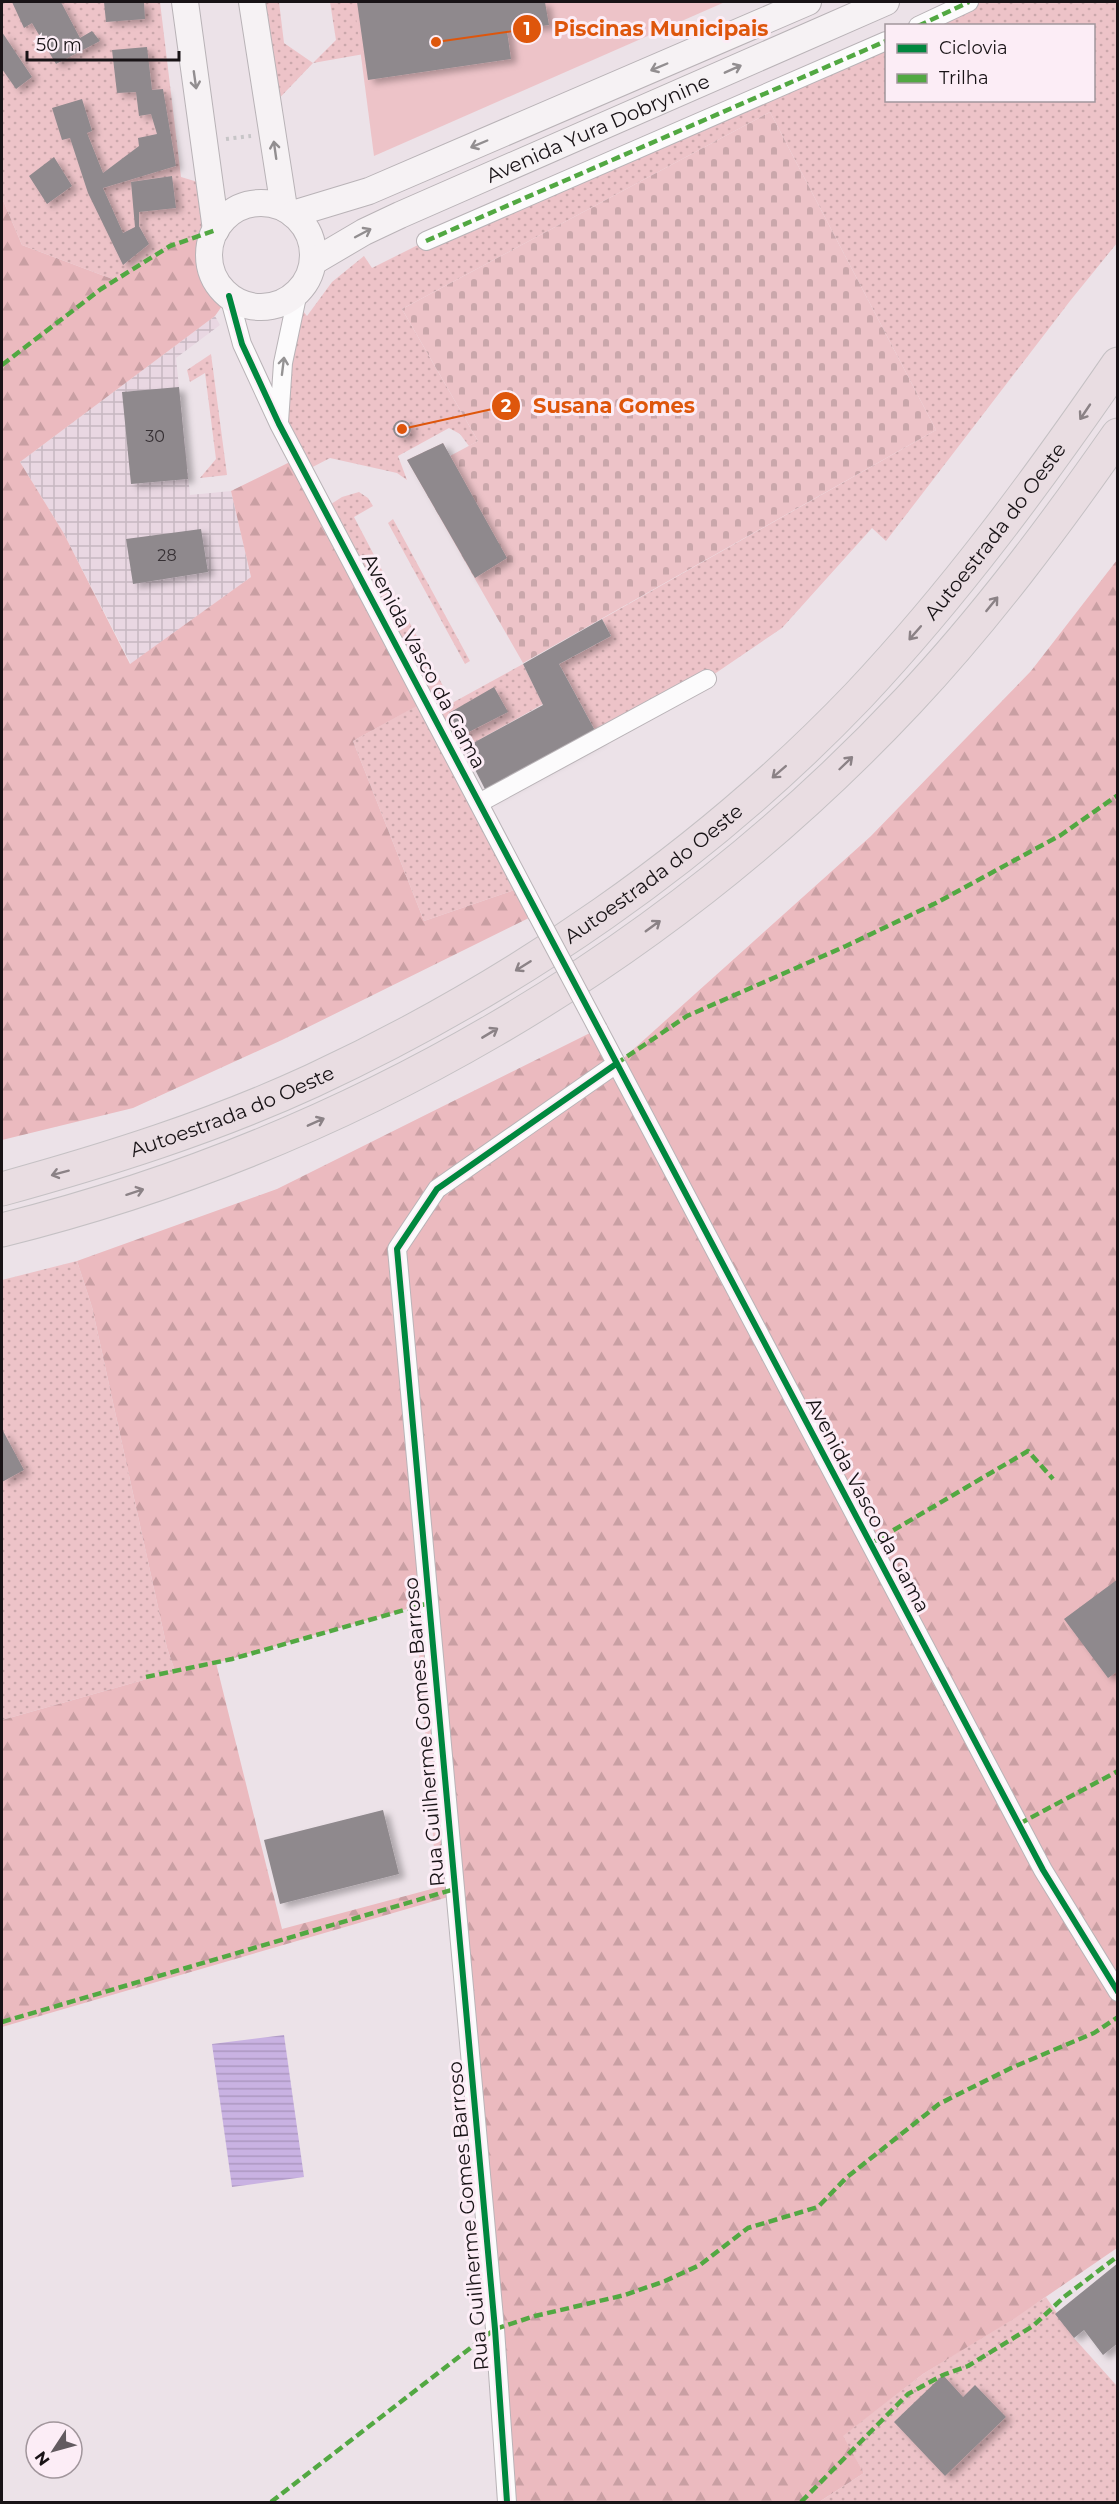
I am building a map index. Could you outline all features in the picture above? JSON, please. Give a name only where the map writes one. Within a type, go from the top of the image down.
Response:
[{"type":"highway","name":"Autoestrada do Oeste","points":[[2,1189],[72,1170],[152,1144],[309,1082],[387,1044],[523,967],[662,870],[796,757],[858,696],[905,644],[968,570],[1022,501],[1118,364]]},
{"type":"highway","name":"Autoestrada do Oeste","points":[[2,1230],[79,1210],[158,1185],[315,1123],[469,1046],[611,956],[721,875],[788,818],[909,700],[1026,562],[1118,435]]},
{"type":"main road","points":[[185,2],[216,230]]},
{"type":"main road","points":[[252,2],[289,211]]},
{"type":"main road","name":"Avenida Yura Dobrynine","points":[[289,211],[369,191],[808,2]]},
{"type":"main road","name":"Avenida Yura Dobrynine","points":[[313,262],[364,232],[400,215],[886,2]]},
{"type":"main road","points":[[253,203],[269,204],[289,211],[303,224],[313,248],[310,273],[298,292],[285,301],[264,306],[242,303],[229,296],[220,287],[210,265],[209,253],[216,230],[225,217],[238,208],[253,203]]},
{"type":"street","points":[[922,24],[969,2]]},
{"type":"street","points":[[426,241],[885,41]]},
{"type":"street","points":[[279,424],[283,363],[298,292]]},
{"type":"street","name":"Avenida Vasco da Gama","points":[[229,296],[242,344],[279,424],[1043,1870],[1118,1992]]},
{"type":"street","points":[[479,803],[707,680]]},
{"type":"street","name":"Rua Guilherme Gomes Barroso","points":[[507,2502],[495,2329],[397,1249],[437,1189],[616,1064]]},
{"type":"path","points":[[223,139],[254,136]]},
{"type":"shaded area","points":[[215,316],[220,325],[176,358],[190,495],[231,491],[251,577],[131,664],[63,532],[20,462]]},
{"type":"shaded area","points":[[284,2035],[304,2177],[232,2187],[212,2044]]},
{"type":"green space","points":[[2,2],[160,2],[181,177],[208,185],[216,230],[170,246],[115,280],[22,245],[2,198]]},
{"type":"green space","points":[[252,2],[279,2],[284,43],[313,63],[269,109]]},
{"type":"green space","points":[[330,2],[357,2],[364,54],[313,63],[336,40]]},
{"type":"green space","points":[[354,2],[725,2],[374,156]]},
{"type":"green space","points":[[969,2],[1117,2],[1117,243],[886,541],[872,528],[782,628],[707,679],[599,738],[559,664],[611,636],[602,619],[936,430],[770,112],[402,309],[478,441],[469,446],[460,434],[449,428],[398,456],[407,480],[397,473],[330,458],[305,471],[279,424],[296,302],[307,316],[332,282],[364,256],[372,268],[426,241],[885,41],[885,102],[1095,102],[1095,24],[920,24]]},
{"type":"green space","points":[[770,112],[936,430],[523,663],[407,460],[443,443],[450,456],[478,441],[402,309]]},
{"type":"green space","points":[[2,198],[22,245],[115,280],[170,246],[216,230],[211,248],[211,265],[217,281],[229,296],[215,316],[20,462],[63,532],[130,664],[251,577],[231,491],[298,458],[426,701],[353,741],[424,921],[523,887],[537,914],[282,1040],[133,1108],[2,1140]]},
{"type":"green space","points":[[211,354],[227,475],[200,478],[216,459],[205,373],[190,382],[187,370]]},
{"type":"green space","points":[[359,492],[368,498],[373,506],[354,517],[452,703],[523,664],[543,704],[454,754],[523,887],[424,921],[353,741],[425,701],[325,508],[342,497]]},
{"type":"green space","points":[[393,519],[470,661],[465,664],[388,523]]},
{"type":"green space","points":[[1117,560],[1117,2248],[1015,2318],[923,2374],[843,2436],[864,2473],[819,2502],[507,2502],[455,1895],[2,2027],[2,1720],[175,1671],[167,1648],[92,1307],[77,1261],[277,1189],[598,1029],[617,1064],[871,836],[1031,671]],"holes":[[[428,1603],[454,1883],[282,1929],[216,1663]]]},
{"type":"green space","points":[[77,1261],[92,1307],[167,1648],[175,1671],[2,1720],[2,1280]]},
{"type":"green space","points":[[428,1597],[455,1889],[437,1888],[415,1602]]},
{"type":"green space","points":[[1046,2297],[1074,2338],[1117,2386],[1117,2502],[819,2502],[864,2473],[842,2436],[923,2374]]},
{"type":"building","points":[[12,2],[61,2],[80,38],[92,31],[100,41],[56,64],[32,23],[24,28]]},
{"type":"building","points":[[104,2],[144,2],[145,19],[106,22]]},
{"type":"building","points":[[357,2],[545,2],[549,25],[507,31],[511,59],[368,80]]},
{"type":"building","points":[[2,32],[32,77],[16,89],[2,69]]},
{"type":"building","points":[[147,47],[152,90],[163,89],[176,166],[103,188],[123,233],[135,227],[131,182],[172,176],[176,208],[139,212],[139,226],[149,244],[123,265],[88,193],[70,138],[62,140],[52,108],[82,99],[92,131],[87,133],[103,173],[139,146],[138,138],[157,134],[151,114],[139,116],[136,92],[117,93],[112,50]]},
{"type":"building","points":[[54,157],[72,186],[47,204],[29,176]]},
{"type":"building","points":[[179,387],[188,479],[131,484],[122,392]]},
{"type":"building","points":[[398,420],[406,420],[411,425],[409,436],[398,438],[393,433],[393,425]]},
{"type":"building","points":[[443,443],[507,558],[475,578],[407,460]]},
{"type":"building","points":[[201,529],[208,572],[133,584],[126,539]]},
{"type":"building","points":[[602,619],[611,636],[559,664],[599,738],[489,797],[464,748],[543,705],[523,664]]},
{"type":"building","points":[[494,687],[508,712],[461,736],[449,713]]},
{"type":"building","points":[[2,1429],[24,1470],[2,1482]]},
{"type":"building","points":[[1118,1579],[1118,1671],[1108,1678],[1064,1619]]},
{"type":"building","points":[[383,1810],[399,1874],[280,1904],[264,1840]]},
{"type":"building","points":[[1118,2263],[1118,2343],[1103,2355],[1084,2330],[1074,2338],[1055,2314]]},
{"type":"building","points":[[943,2375],[963,2397],[975,2385],[1006,2417],[945,2476],[894,2422]]},
{"type":"marked path","points":[[922,24],[969,2]]},
{"type":"marked path","points":[[426,241],[885,41]]},
{"type":"marked path","points":[[2,365],[101,289],[170,246],[216,230]]},
{"type":"marked path","points":[[616,1064],[687,1016],[846,946],[936,903],[1061,835],[1118,795]]},
{"type":"marked path","points":[[870,1544],[1028,1451],[1053,1479]]},
{"type":"marked path","points":[[146,1677],[232,1659],[429,1603]]},
{"type":"marked path","points":[[1019,1824],[1118,1771]]},
{"type":"marked path","points":[[2,2022],[455,1889]]},
{"type":"marked path","points":[[271,2502],[495,2329],[535,2316],[625,2295],[665,2281],[700,2265],[748,2228],[818,2207],[846,2178],[939,2104],[1011,2068],[1094,2033],[1118,2017]]},
{"type":"marked path","points":[[801,2502],[908,2394],[943,2375],[968,2366],[1033,2326],[1064,2297],[1118,2256]]},
{"type":"cycle path","points":[[229,296],[242,344],[279,424],[1043,1870],[1118,1992]]},
{"type":"cycle path","points":[[507,2502],[495,2329],[397,1249],[437,1189],[616,1064]]},
{"type":"place","name":"Piscinas Municipais","points":[[436,42]]},
{"type":"place","name":"Susana Gomes","points":[[402,429]]}]
